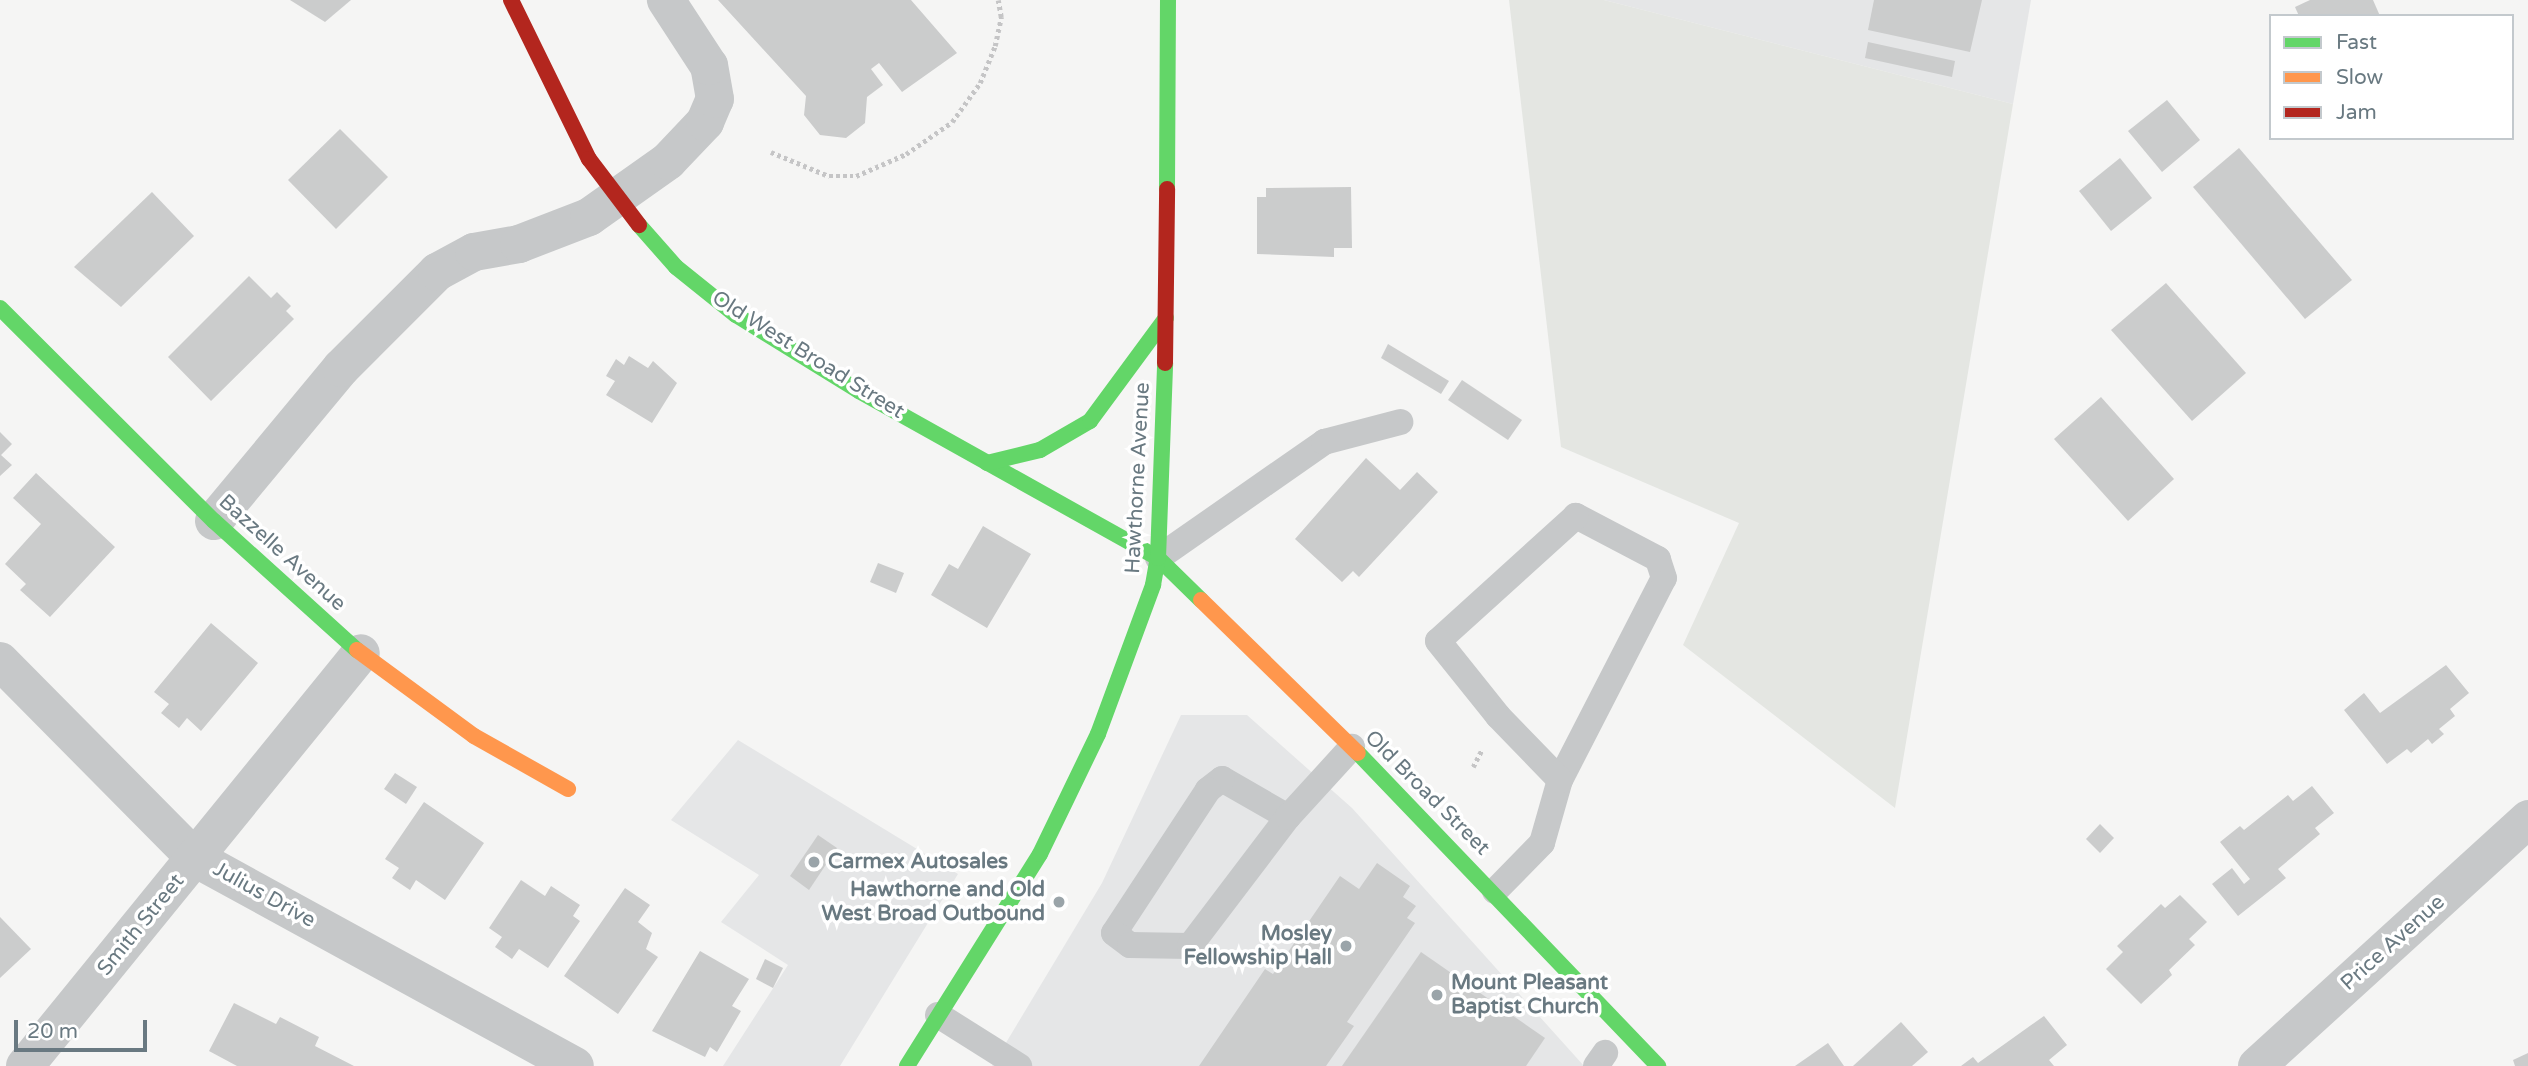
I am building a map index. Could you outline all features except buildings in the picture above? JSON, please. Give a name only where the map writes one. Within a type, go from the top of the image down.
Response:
[{"type":"street","points":[[214,521],[383,321],[437,272],[474,252],[519,244],[589,217],[614,196],[668,161],[705,122],[715,99],[709,66],[666,0]]},
{"type":"street","name":"Hawthorne Avenue","points":[[907,1066],[1034,865],[1087,758],[1128,660],[1158,558],[1166,318],[1168,0]]},
{"type":"street","name":"Old West Broad Street","points":[[519,3],[589,159],[614,196],[676,267],[736,315],[859,391],[1158,558]]},
{"type":"street","name":"Bazzelle Avenue","points":[[0,308],[214,521],[361,653],[474,736],[568,789]]},
{"type":"street","points":[[987,463],[1040,450],[1090,421],[1166,318]]},
{"type":"street","name":"Old Broad Street","points":[[1158,558],[1495,891],[1658,1066]]},
{"type":"street","name":"Smith Street","points":[[25,1066],[361,653]]},
{"type":"street","name":"Julius Drive","points":[[0,661],[195,858],[575,1066]]},
{"type":"street","name":"Price Avenue","points":[[2257,1066],[2528,818]]},
{"type":"lane","points":[[1158,558],[1324,442],[1399,422]]},
{"type":"lane","points":[[1495,891],[1542,843],[1560,780],[1664,578],[1658,559],[1576,516],[1438,641],[1498,716],[1560,780]]},
{"type":"lane","points":[[1289,817],[1222,779],[1208,790],[1114,933],[1130,945],[1190,946],[1289,817],[1352,747]]},
{"type":"lane","points":[[938,1015],[1019,1066]]},
{"type":"path","points":[[771,152],[829,176],[856,176],[906,154],[952,122],[980,83],[995,46],[1001,17],[998,0]]},
{"type":"shaded area","points":[[1509,0],[1604,0],[2013,104],[1895,808],[1683,645],[1739,523],[1561,447]]},
{"type":"shaded area","points":[[1604,0],[2031,0],[2013,104]]},
{"type":"shaded area","points":[[1181,715],[1247,715],[1352,808],[1584,1066],[992,1066],[1102,883]]},
{"type":"shaded area","points":[[738,740],[958,874],[840,1066],[723,1066],[788,965],[721,922],[759,875],[671,820]]},
{"type":"traffic: fast","points":[[1167,189],[1168,0]]},
{"type":"traffic: fast","points":[[639,225],[676,267],[736,315],[859,391],[1158,558],[1201,600]]},
{"type":"traffic: fast","points":[[0,308],[214,521],[357,650]]},
{"type":"traffic: fast","points":[[987,463],[1040,450],[1090,421],[1166,318]]},
{"type":"traffic: fast","points":[[907,1066],[1040,854],[1098,734],[1153,585],[1158,558],[1165,363]]},
{"type":"traffic: fast","points":[[1358,753],[1658,1066]]},
{"type":"traffic: slow","points":[[1201,600],[1358,753]]},
{"type":"traffic: slow","points":[[357,650],[474,736],[568,789]]},
{"type":"traffic: jam","points":[[511,0],[589,159],[639,225]]},
{"type":"traffic: jam","points":[[1165,363],[1167,189]]},
{"type":"place","name":"Carmex Autosales","points":[[814,862]]},
{"type":"place","name":"Hawthorne and Old West Broad Outbound","points":[[1059,902]]},
{"type":"place","name":"Mosley Fellowship Hall","points":[[1346,946]]},
{"type":"place","name":"Mount Pleasant Baptist Church","points":[[1437,995]]}]
